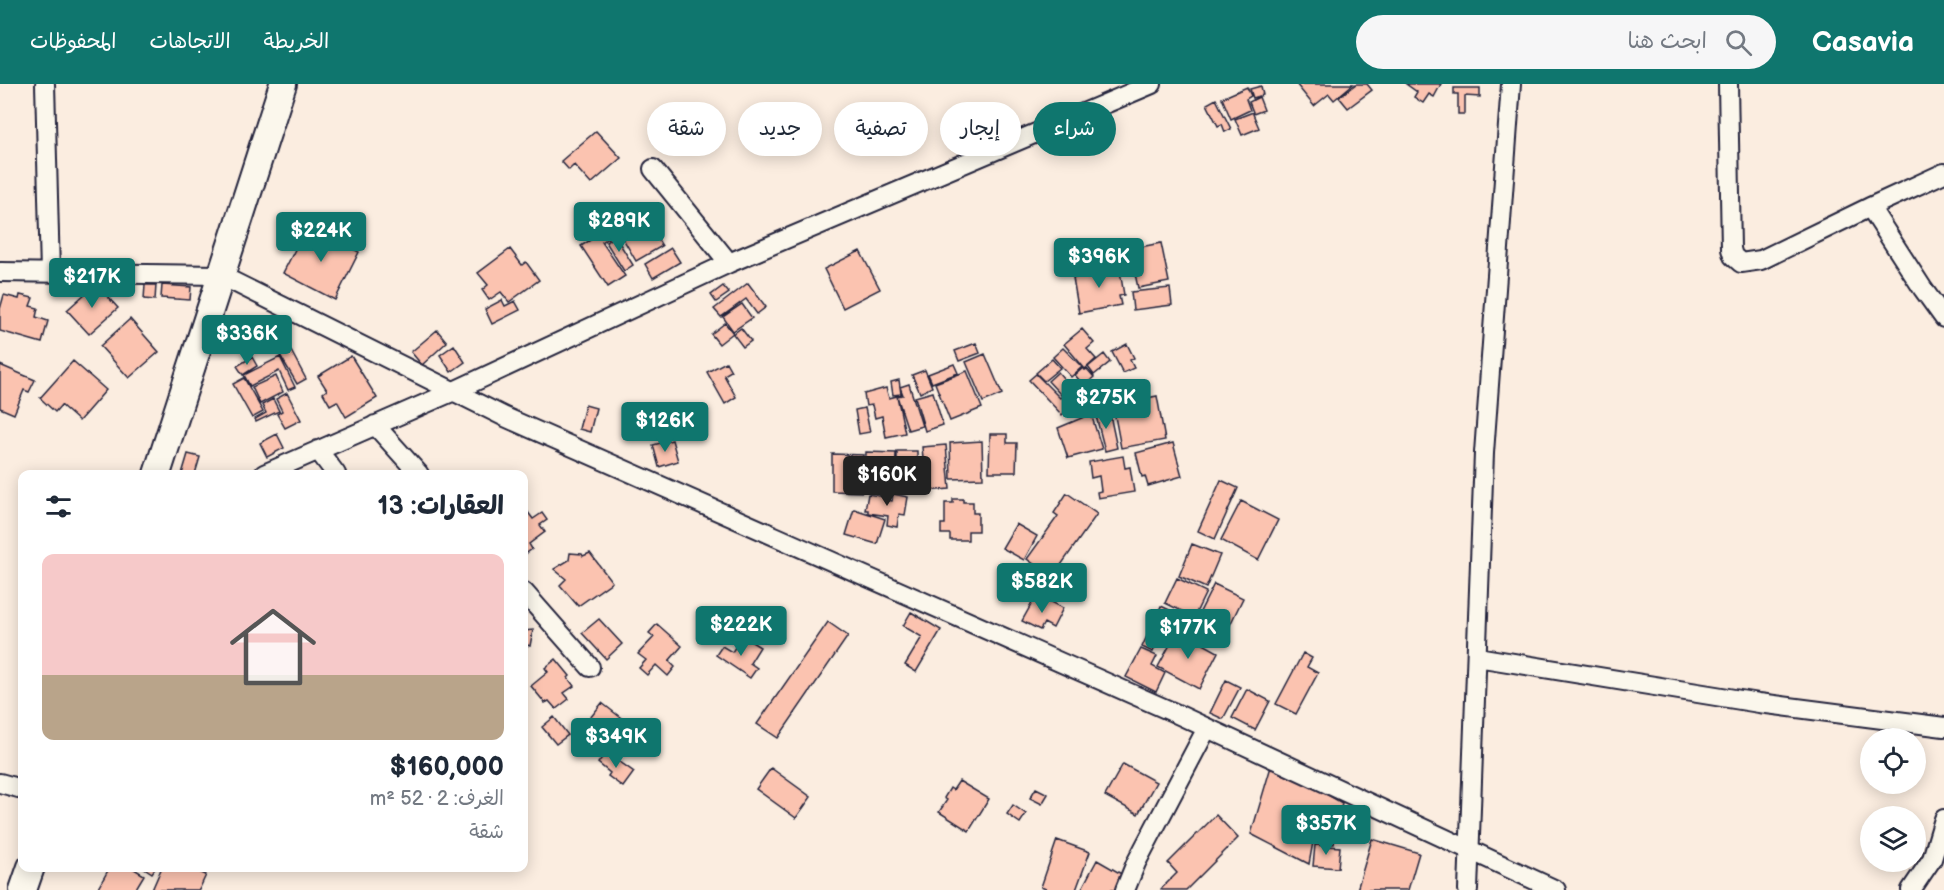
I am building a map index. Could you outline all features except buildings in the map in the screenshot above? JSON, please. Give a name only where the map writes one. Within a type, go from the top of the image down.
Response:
[{"type":"street","points":[[45,84],[50,272]]},
{"type":"street","points":[[158,470],[284,84]]},
{"type":"street","points":[[273,470],[452,392],[729,263],[1152,84]]},
{"type":"street","points":[[1468,890],[1484,453],[1511,84]]},
{"type":"street","points":[[1728,84],[1730,240],[1736,261],[1749,263],[1761,260],[1944,173]]},
{"type":"street","points":[[653,169],[729,263]]},
{"type":"street","points":[[1870,207],[1944,318]]},
{"type":"street","points":[[0,273],[220,275],[452,392],[617,468],[1207,728],[1556,890]]},
{"type":"street","points":[[375,425],[415,470]]},
{"type":"street","points":[[318,450],[333,470]]},
{"type":"street","points":[[528,597],[590,667]]},
{"type":"street","points":[[1477,657],[1759,703],[1944,727]]},
{"type":"street","points":[[1125,890],[1136,863],[1207,728]]},
{"type":"street","points":[[0,783],[18,788]]},
{"type":"street","points":[[1911,890],[1932,859],[1944,819]]}]
